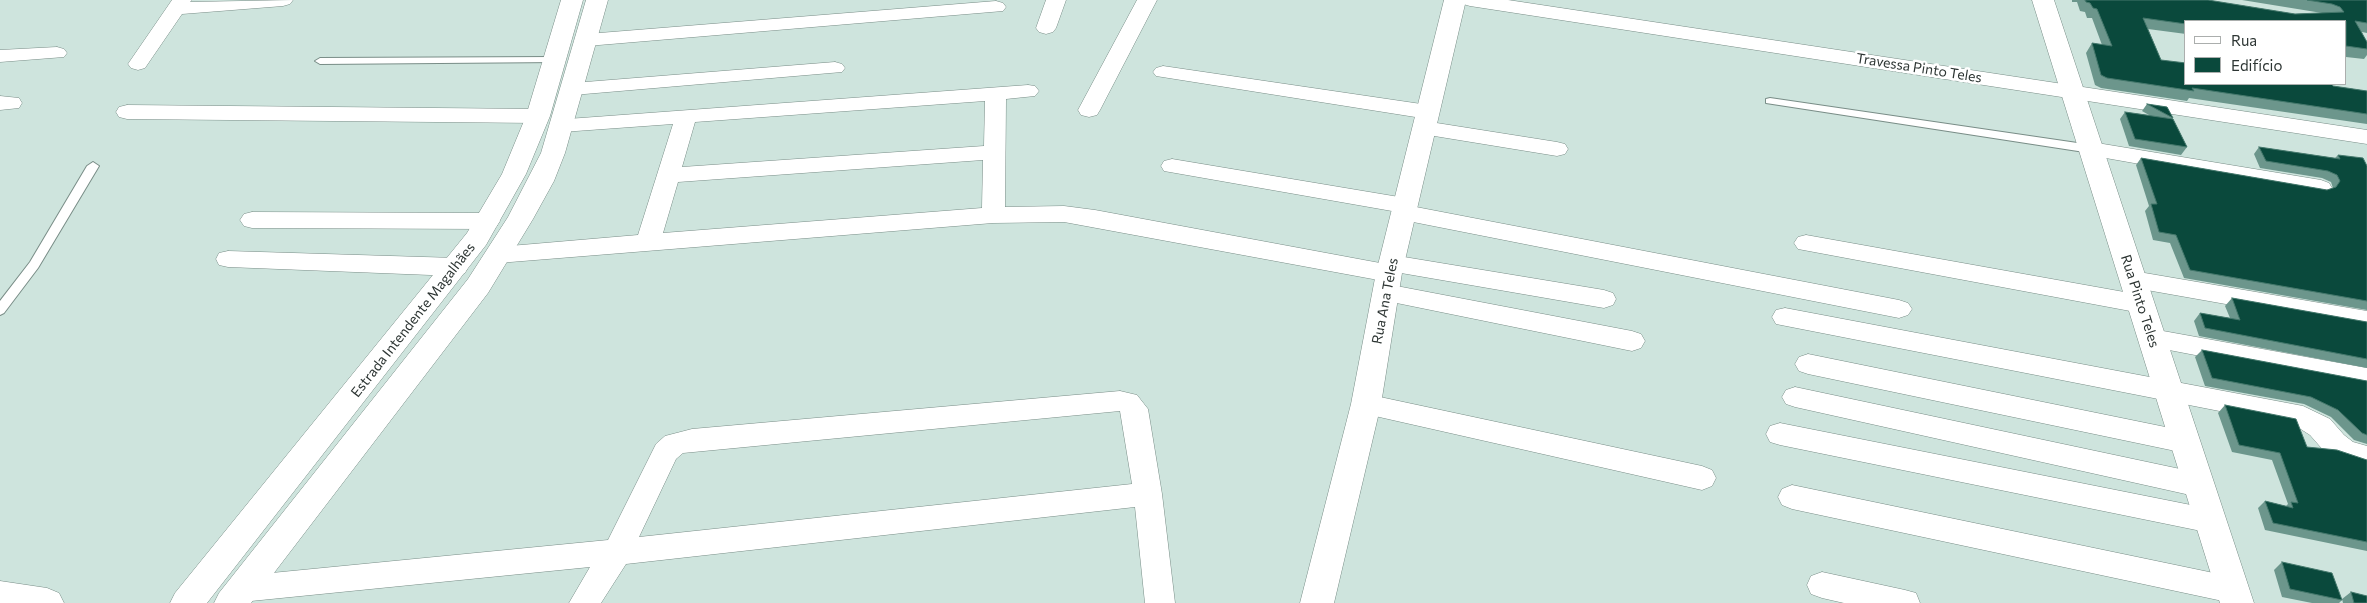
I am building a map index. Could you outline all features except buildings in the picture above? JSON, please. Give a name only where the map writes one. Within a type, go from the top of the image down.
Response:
[{"type":"main road","name":"Estrada Intendente Magalhães","points":[[236,596],[463,306],[498,255],[541,181],[550,121],[555,60],[572,0]]},
{"type":"main road","name":"Estrada Intendente Magalhães","points":[[187,603],[456,268],[488,222],[514,174],[573,89],[597,0]]},
{"type":"main road","name":"Rua Ana Teles","points":[[1317,603],[1366,404],[1389,276],[1455,0]]},
{"type":"main road","name":"Rua Pinto Teles","points":[[2043,0],[2074,91],[2235,596]]},
{"type":"main road","points":[[0,596],[48,603]]},
{"type":"street","points":[[138,64],[179,4],[283,0]]},
{"type":"street","points":[[1046,28],[1056,0]]},
{"type":"street","points":[[1089,110],[1147,0]]},
{"type":"street","name":"Travessa Pinto Teles","points":[[1470,0],[2367,137]]},
{"type":"street","points":[[587,40],[996,7]]},
{"type":"street","points":[[0,56],[57,53]]},
{"type":"street","points":[[573,89],[835,68]]},
{"type":"street","points":[[1162,72],[1426,120],[1557,149]]},
{"type":"street","points":[[127,112],[550,121],[686,116],[1028,91]]},
{"type":"street","points":[[993,215],[996,94]]},
{"type":"street","points":[[648,244],[686,116]]},
{"type":"street","points":[[2091,149],[2321,188]]},
{"type":"street","points":[[668,176],[995,152]]},
{"type":"street","points":[[1172,166],[1404,209],[1898,309]]},
{"type":"street","points":[[498,255],[993,215],[1064,214],[1095,218],[1389,276],[1632,341]]},
{"type":"street","points":[[252,220],[488,222]]},
{"type":"street","points":[[1806,243],[2137,292],[2367,320]]},
{"type":"street","points":[[228,259],[456,268]]},
{"type":"street","points":[[1389,276],[1604,299]]},
{"type":"street","points":[[1785,317],[2303,417],[2320,428],[2334,443],[2344,450],[2367,457]]},
{"type":"street","points":[[2152,338],[2367,378]]},
{"type":"street","points":[[1808,364],[2185,442]]},
{"type":"street","points":[[1796,397],[2199,485]]},
{"type":"street","points":[[584,603],[617,552],[666,452],[676,444],[692,440],[1120,401],[1127,402],[1134,409],[1148,494],[1160,603]]},
{"type":"street","points":[[1366,404],[1702,478]]},
{"type":"street","points":[[1780,434],[2211,521]]},
{"type":"street","points":[[236,596],[1148,494]]},
{"type":"street","points":[[1792,497],[2235,596]]},
{"type":"street","points":[[1822,585],[1905,603]]},
{"type":"lane","points":[[320,61],[555,60]]},
{"type":"lane","points":[[1770,101],[2091,149]]},
{"type":"lane","points":[[0,310],[34,265],[93,166]]}]
